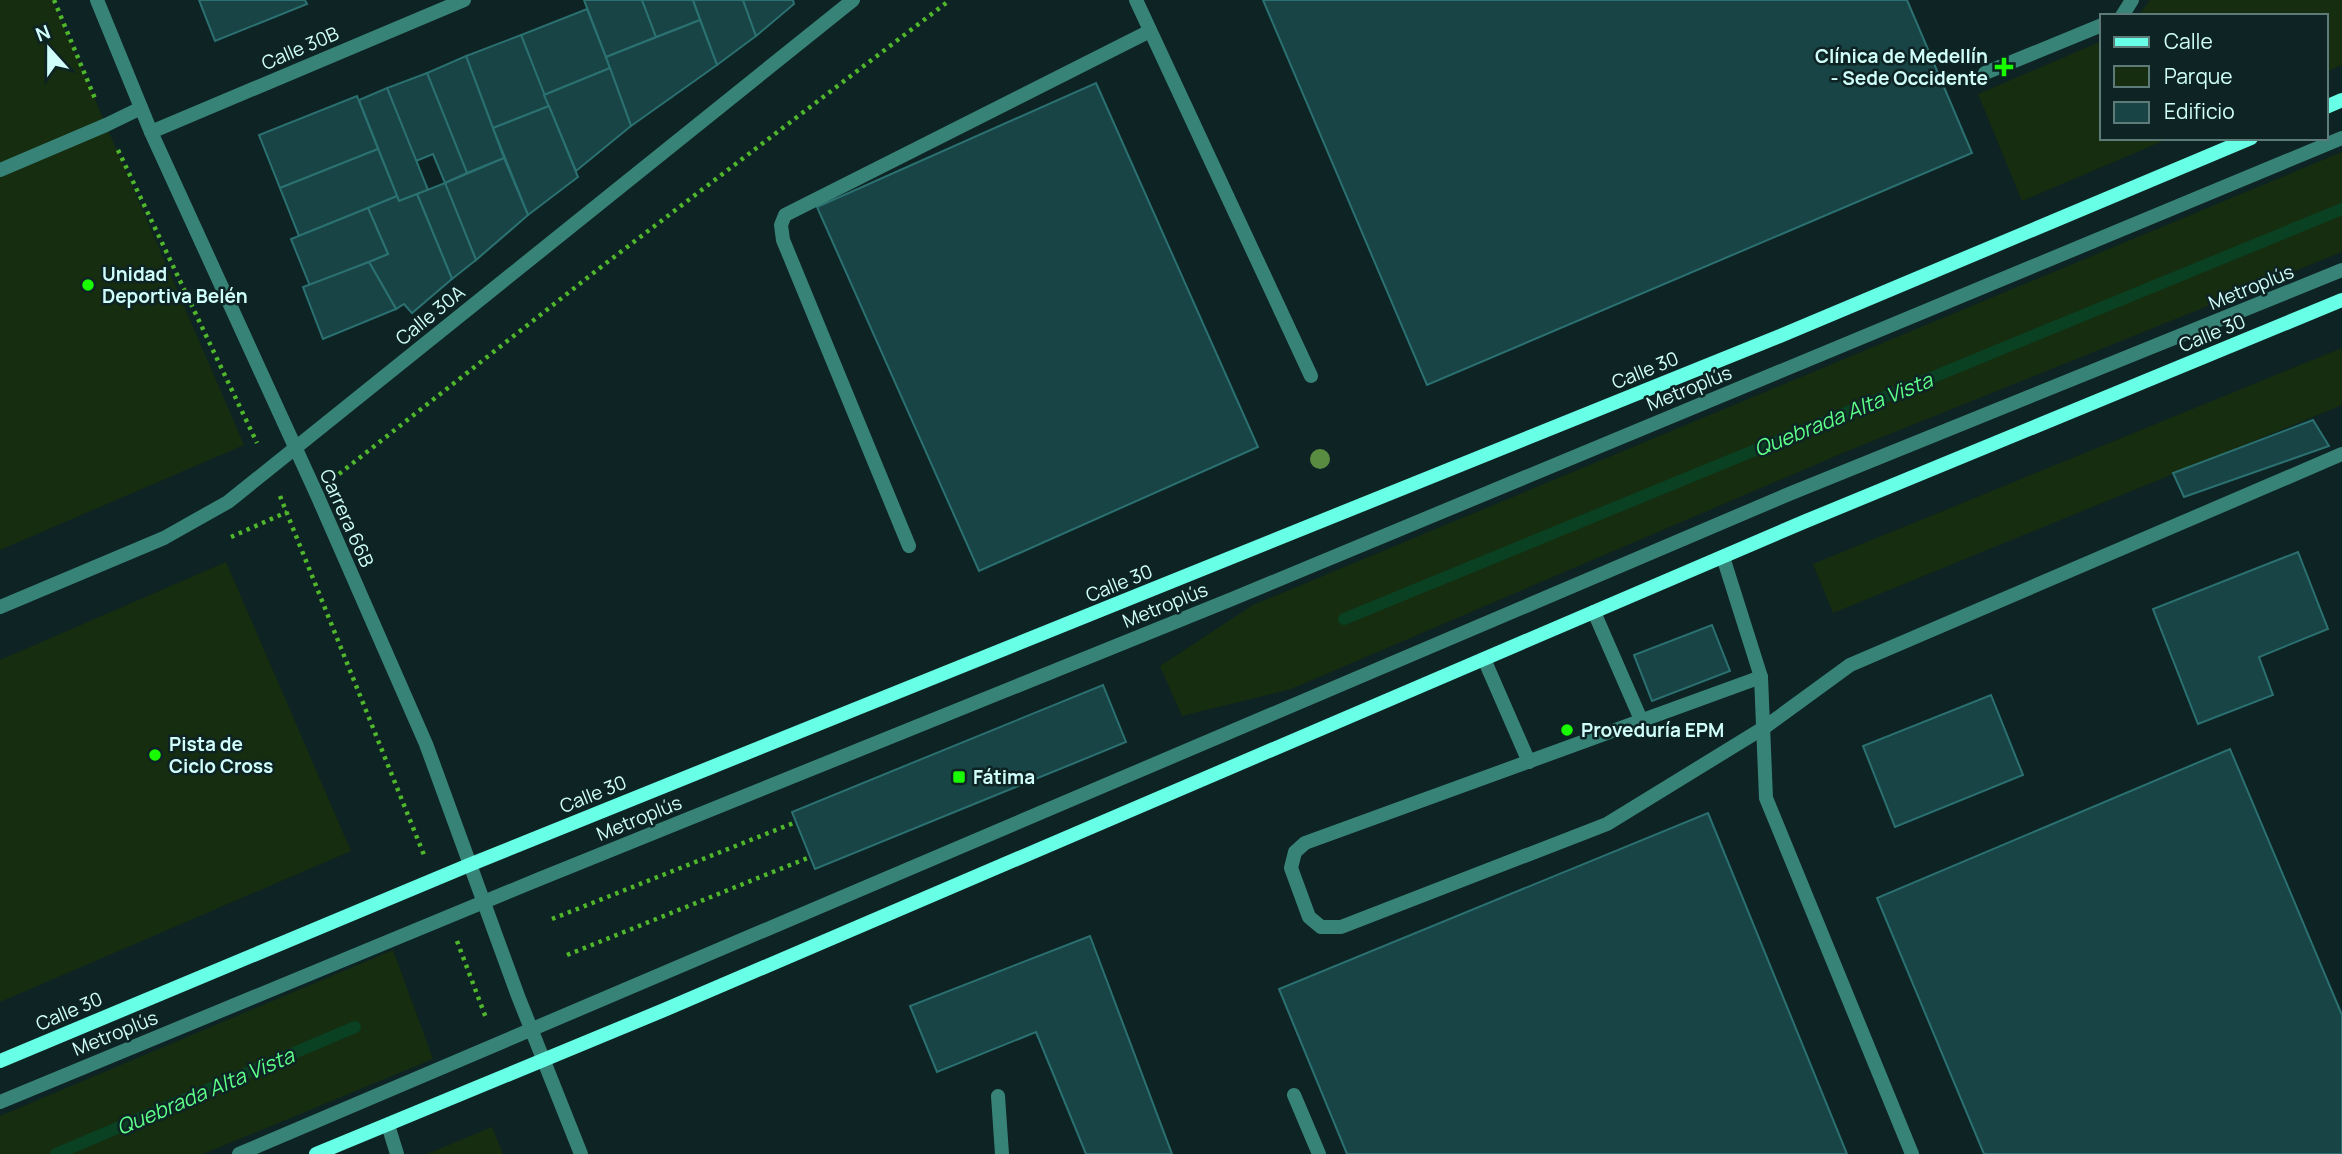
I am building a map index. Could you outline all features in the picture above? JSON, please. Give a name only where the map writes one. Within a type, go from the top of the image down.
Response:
[{"type":"main road","name":"Calle 30","points":[[0,1060],[469,864],[1475,461],[2246,140]]},
{"type":"main road","name":"Calle 30","points":[[316,1154],[677,1005],[1723,557],[2342,300]]},
{"type":"street","name":"Carrera 66B","points":[[97,0],[151,132],[317,495],[426,744],[531,1030],[581,1154]]},
{"type":"street","name":"Calle 30B","points":[[151,132],[464,0]]},
{"type":"street","name":"Calle 30A","points":[[0,607],[164,538],[228,502],[853,0]]},
{"type":"street","points":[[1136,0],[1311,376]]},
{"type":"street","points":[[1985,73],[2100,26]]},
{"type":"street","points":[[909,546],[783,240],[781,225],[785,215],[1150,31]]},
{"type":"street","points":[[0,170],[141,108]]},
{"type":"street","name":"Metroplús","points":[[0,1102],[483,902],[1245,593],[2342,138]]},
{"type":"street","name":"Metroplús","points":[[239,1154],[1789,494],[2342,270]]},
{"type":"street","points":[[1761,677],[1306,843],[1296,852],[1290,868],[1309,917],[1321,927],[1341,927],[1607,824],[1765,727],[1850,666],[2342,454]]},
{"type":"street","points":[[1723,557],[1761,677],[1766,798],[1912,1154]]},
{"type":"street","points":[[1594,612],[1642,722]]},
{"type":"street","points":[[1484,659],[1529,762]]},
{"type":"street","points":[[1294,1095],[1319,1154]]},
{"type":"street","points":[[998,1096],[1002,1154]]},
{"type":"street","points":[[387,1125],[397,1154]]},
{"type":"path","points":[[54,0],[107,125],[269,468],[433,880]]},
{"type":"path","points":[[287,512],[317,495],[342,471],[601,267],[950,0]]},
{"type":"path","points":[[552,919],[796,822]]},
{"type":"path","points":[[567,955],[810,857]]},
{"type":"path","points":[[448,917],[497,1045]]},
{"type":"green space","name":"Unidad Deportiva Belén","points":[[0,0],[52,0],[244,445],[0,550]]},
{"type":"green space","points":[[2150,0],[2342,0],[2342,65],[2328,71],[2328,14],[2140,14]]},
{"type":"green space","points":[[2100,42],[2100,140],[2165,140],[2022,201],[1978,94]]},
{"type":"green space","points":[[2342,152],[2342,252],[1845,452],[1291,689],[1182,716],[1160,666],[1253,605]]},
{"type":"green space","points":[[2342,348],[2342,405],[1833,613],[1813,564]]},
{"type":"green space","name":"Pista de Ciclo Cross","points":[[226,562],[351,851],[0,1002],[0,660]]},
{"type":"green space","points":[[393,950],[433,1059],[203,1154],[0,1154],[0,1116]]},
{"type":"green space","points":[[492,1127],[503,1154],[427,1154]]},
{"type":"building","points":[[199,0],[305,0],[307,4],[215,41]]},
{"type":"building","points":[[584,0],[642,0],[656,37],[606,57]]},
{"type":"building","points":[[642,0],[693,0],[700,20],[656,37]]},
{"type":"building","points":[[693,0],[743,0],[756,36],[717,65]]},
{"type":"building","points":[[743,0],[793,0],[794,4],[756,36]]},
{"type":"building","points":[[1263,0],[1907,0],[1972,153],[1427,385]]},
{"type":"building","points":[[587,9],[610,68],[544,95],[521,35]]},
{"type":"building","points":[[700,20],[717,65],[631,126],[606,57]]},
{"type":"building","points":[[521,35],[549,106],[493,128],[466,56]]},
{"type":"building","points":[[466,56],[504,158],[467,173],[427,73]]},
{"type":"building","points":[[610,68],[631,126],[576,171],[544,95]]},
{"type":"building","points":[[427,73],[467,173],[445,183],[433,154],[416,161],[387,88]]},
{"type":"building","points":[[1096,83],[1258,447],[979,571],[817,207]]},
{"type":"building","points":[[387,88],[428,190],[399,201],[359,100]]},
{"type":"building","points":[[357,96],[378,149],[280,188],[259,135]]},
{"type":"building","points":[[549,106],[578,177],[528,215],[493,128]]},
{"type":"building","points":[[378,149],[397,196],[299,236],[280,188]]},
{"type":"building","points":[[504,158],[528,215],[476,260],[445,183]]},
{"type":"building","points":[[445,183],[476,260],[452,279],[417,194]]},
{"type":"building","points":[[417,194],[452,279],[412,313],[404,304],[396,309],[369,262],[388,254],[368,208],[397,196],[399,201]]},
{"type":"building","points":[[368,208],[388,254],[310,286],[291,239]]},
{"type":"building","points":[[369,262],[396,309],[323,339],[303,287]]},
{"type":"building","points":[[2313,420],[2329,446],[2184,497],[2173,473]]},
{"type":"building","points":[[2298,552],[2328,629],[2259,657],[2273,695],[2198,724],[2153,609]]},
{"type":"building","points":[[1712,625],[1730,671],[1652,701],[1634,655]]},
{"type":"building","name":"Fátima","points":[[1103,685],[1126,742],[815,869],[792,812]]},
{"type":"building","points":[[1991,695],[2023,775],[1895,827],[1863,746]]},
{"type":"building","points":[[2230,749],[2342,1015],[2342,1154],[1984,1154],[1877,898]]},
{"type":"building","points":[[1708,813],[1847,1154],[1347,1154],[1279,989]]},
{"type":"building","points":[[1090,936],[1172,1154],[1086,1154],[1036,1032],[937,1072],[910,1006]]},
{"type":"waterway","name":"Quebrada Alta Vista","points":[[1344,619],[2342,209]]},
{"type":"waterway","name":"Quebrada Alta Vista","points":[[56,1154],[355,1027]]},
{"type":"place","name":"Clínica de Medellín - Sede Occidente","points":[[2004,67]]},
{"type":"place","name":"Unidad Deportiva Belén","points":[[88,285]]},
{"type":"place","name":"Proveduría EPM","points":[[1567,730]]},
{"type":"place","name":"Pista de Ciclo Cross","points":[[155,755]]},
{"type":"place","name":"Fátima","points":[[959,777]]}]
